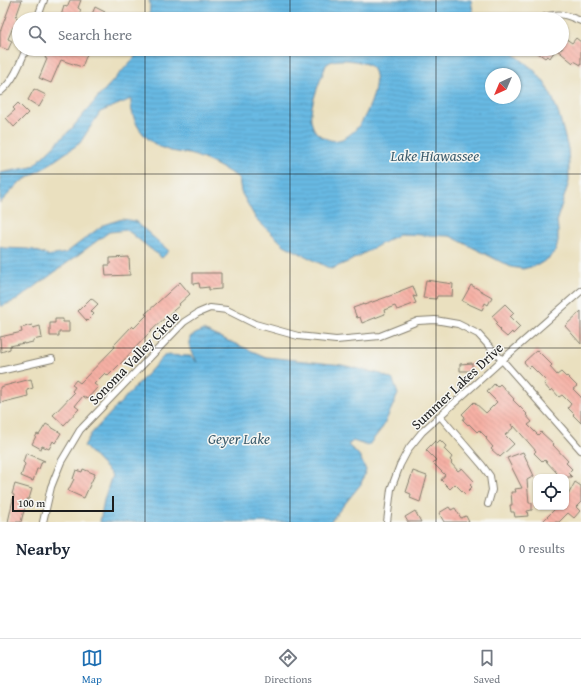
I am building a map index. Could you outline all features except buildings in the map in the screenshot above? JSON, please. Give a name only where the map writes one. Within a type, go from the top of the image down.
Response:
[{"type":"street","points":[[40,12],[44,0]]},
{"type":"street","points":[[569,16],[581,21]]},
{"type":"street","points":[[0,92],[6,87],[21,63],[24,56]]},
{"type":"street","name":"Summer Lakes Drive","points":[[387,522],[391,489],[400,465],[409,448],[422,432],[581,291]]},
{"type":"street","name":"Sonoma Valley Circle","points":[[43,522],[51,487],[60,462],[80,430],[184,322],[198,313],[210,308],[227,310],[255,324],[298,336],[336,340],[380,336],[418,321],[435,320],[458,324],[478,334],[581,450]]},
{"type":"street","points":[[0,371],[52,359]]},
{"type":"street","points":[[440,416],[482,464],[490,476],[492,490],[488,504]]},
{"type":"water","points":[[149,0],[471,0],[473,12],[149,12]]},
{"type":"water","name":"Lake Hiawassee","points":[[135,56],[517,56],[534,70],[544,82],[553,99],[560,118],[568,149],[569,182],[557,219],[558,241],[556,250],[549,258],[538,265],[523,269],[511,267],[450,236],[399,234],[350,261],[331,269],[284,245],[256,219],[241,192],[239,178],[202,158],[164,149],[146,137],[137,125],[134,118],[131,99],[100,112],[80,143],[19,183],[0,203],[0,173],[32,167],[73,127]],"holes":[[[339,60],[357,61],[371,67],[374,72],[375,79],[373,96],[367,112],[358,127],[344,138],[336,140],[325,138],[314,129],[311,112],[317,88],[326,65],[333,61]]]},
{"type":"water","points":[[122,219],[135,221],[169,251],[162,258],[127,230],[109,232],[17,300],[0,306],[0,246],[3,248],[34,250],[49,256],[66,253],[103,225]]},
{"type":"water","name":"Geyer Lake","points":[[203,330],[266,357],[342,365],[381,374],[393,380],[398,394],[383,427],[368,446],[353,441],[348,445],[359,455],[366,470],[361,484],[330,522],[100,522],[104,500],[112,475],[84,446],[91,434],[165,355],[190,356],[197,362],[190,348],[190,337]]}]
